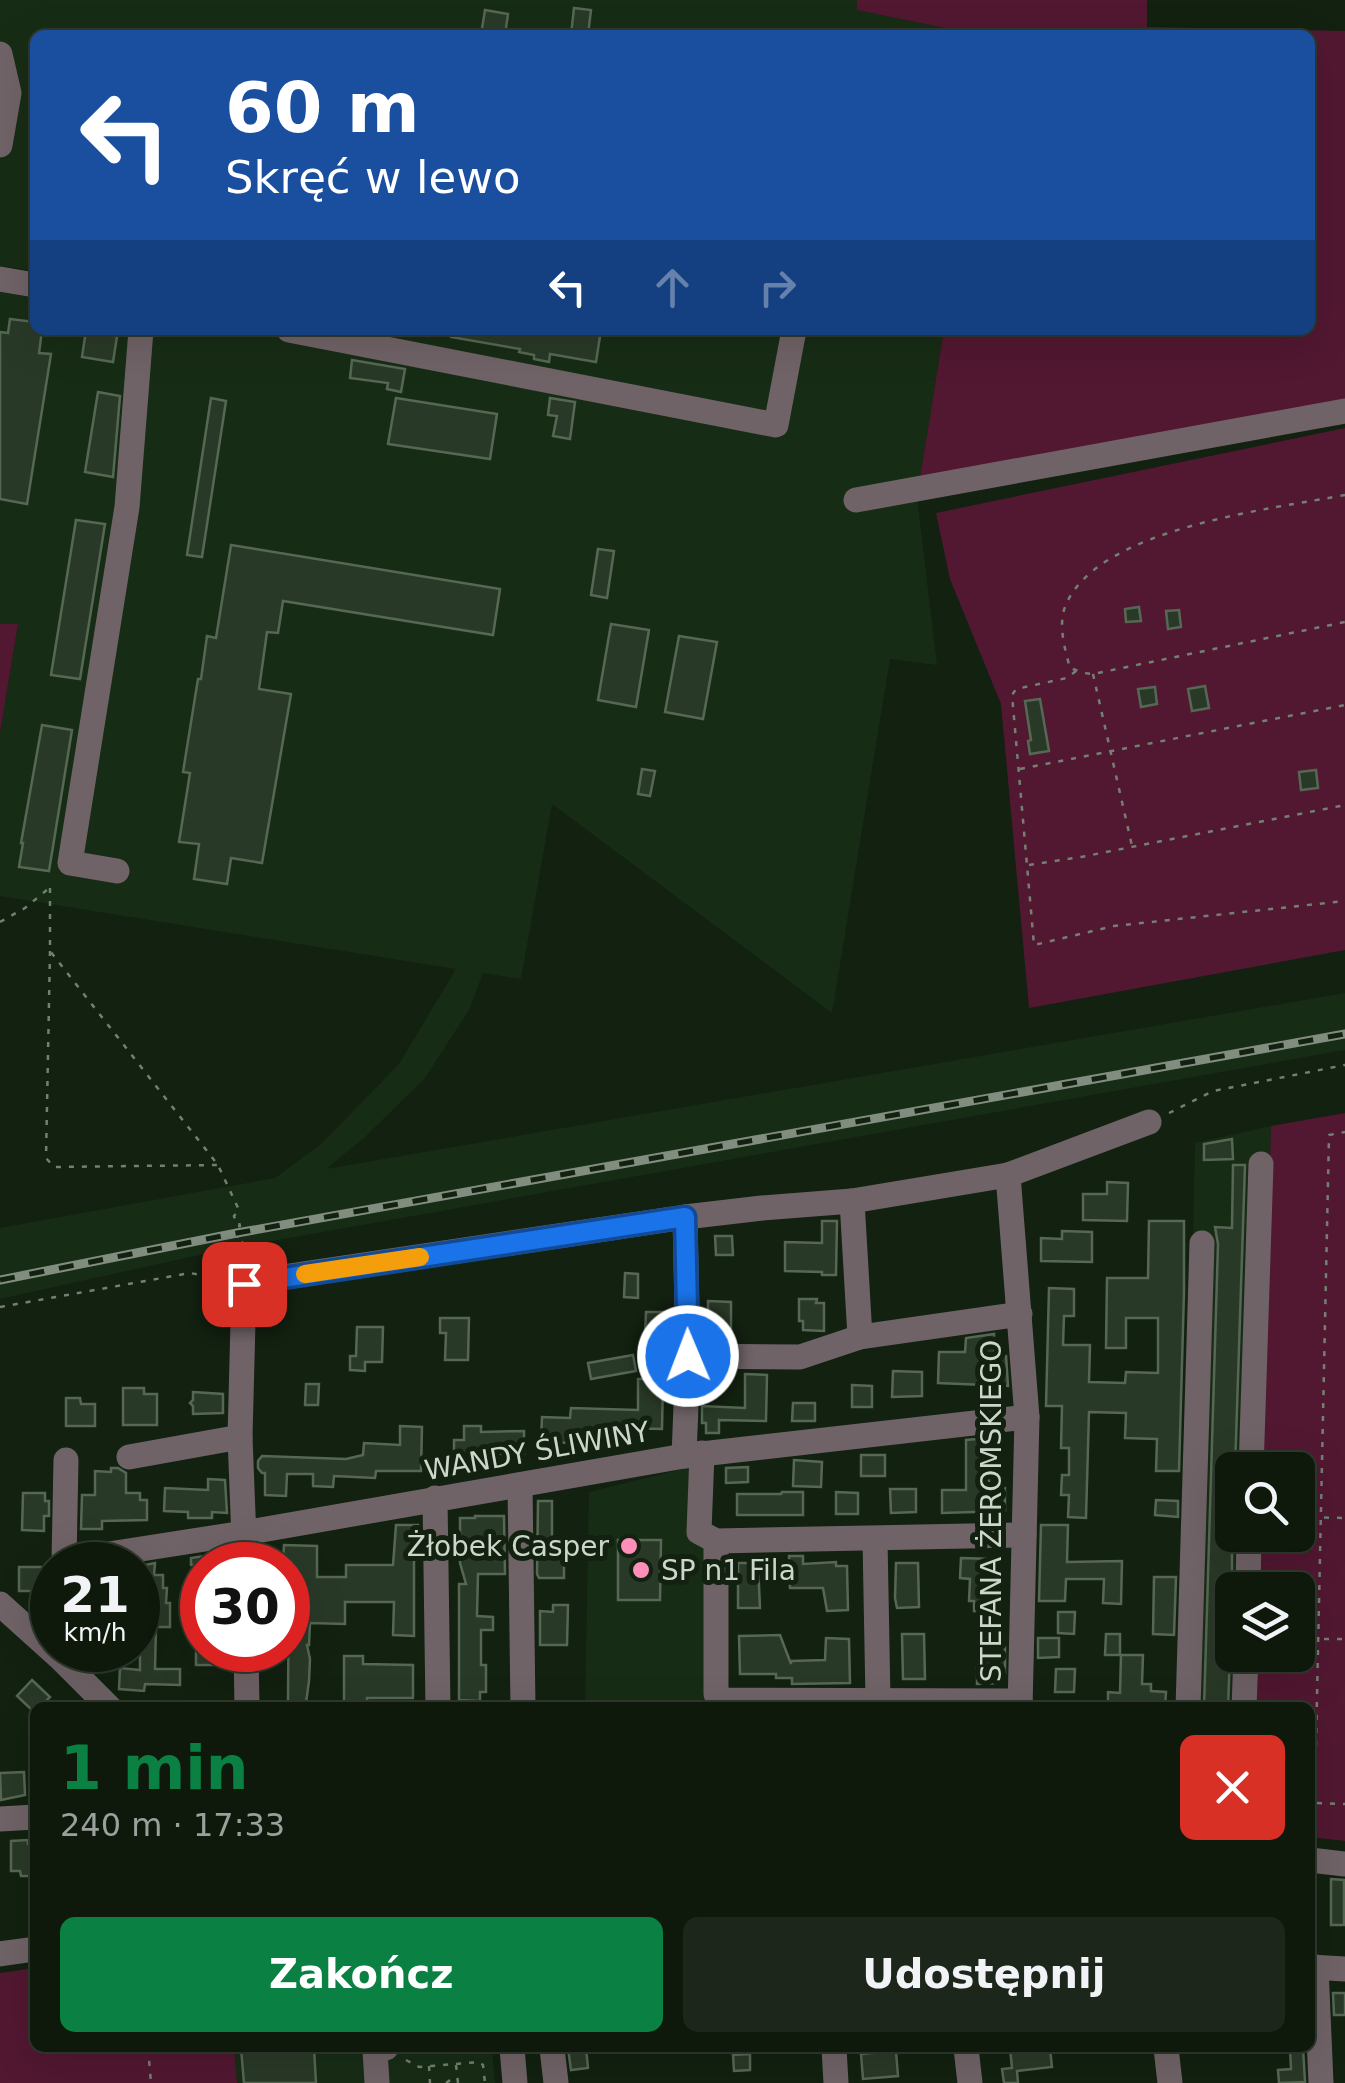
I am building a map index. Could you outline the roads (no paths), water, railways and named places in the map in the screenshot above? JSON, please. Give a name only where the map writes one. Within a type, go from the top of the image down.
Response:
[{"type":"street","points":[[0,145],[10,93],[1,64]]},
{"type":"street","points":[[0,279],[30,283]]},
{"type":"street","points":[[117,871],[70,864],[126,506],[142,335]]},
{"type":"street","points":[[315,335],[776,425],[793,335]]},
{"type":"street","points":[[856,500],[1345,411]]},
{"type":"street","points":[[244,1542],[240,1436],[244,1284],[685,1217],[852,1201],[1008,1175],[1149,1122]]},
{"type":"street","points":[[1252,1452],[1261,1164]]},
{"type":"street","name":"STEFANA ŻEROMSKIEGO","points":[[1008,1175],[1027,1416],[1020,1702]]},
{"type":"street","points":[[852,1201],[860,1337]]},
{"type":"street","points":[[685,1217],[688,1356],[699,1532],[716,1541],[1024,1536]]},
{"type":"street","points":[[1188,1702],[1202,1243]]},
{"type":"street","points":[[688,1356],[800,1356],[860,1337],[1020,1314]]},
{"type":"street","name":"WANDY ŚLIWINY","points":[[160,1547],[693,1455],[1027,1416]]},
{"type":"street","points":[[128,1456],[240,1436]]},
{"type":"street","points":[[64,1542],[66,1460]]},
{"type":"street","points":[[520,1485],[523,1702]]},
{"type":"street","points":[[435,1498],[438,1702]]},
{"type":"street","points":[[875,1539],[878,1700]]},
{"type":"street","points":[[716,1541],[716,1694],[724,1702]]},
{"type":"street","points":[[0,1604],[30,1629]]},
{"type":"street","points":[[77,1672],[104,1702]]},
{"type":"street","points":[[246,1672],[246,1702]]},
{"type":"street","points":[[1244,1702],[1245,1672]]},
{"type":"street","points":[[810,1702],[949,1702]]},
{"type":"street","points":[[0,1820],[30,1817]]},
{"type":"street","points":[[1315,1850],[1345,1864]]},
{"type":"street","points":[[0,1954],[30,1950]]},
{"type":"street","points":[[1315,1967],[1345,1969]]},
{"type":"street","points":[[1315,1996],[1321,2083]]},
{"type":"street","points":[[375,2052],[377,2083]]},
{"type":"street","points":[[512,2052],[515,2083]]},
{"type":"street","points":[[552,2052],[556,2083]]},
{"type":"street","points":[[834,2052],[836,2083]]},
{"type":"street","points":[[966,2052],[970,2083]]},
{"type":"street","points":[[1166,2052],[1170,2083]]},
{"type":"railway","points":[[0,1280],[237,1233],[1345,1034]]},
{"type":"place","name":"Żłobek Casper","points":[[629,1546]]},
{"type":"place","name":"SP n1 Fila","points":[[641,1570]]}]
